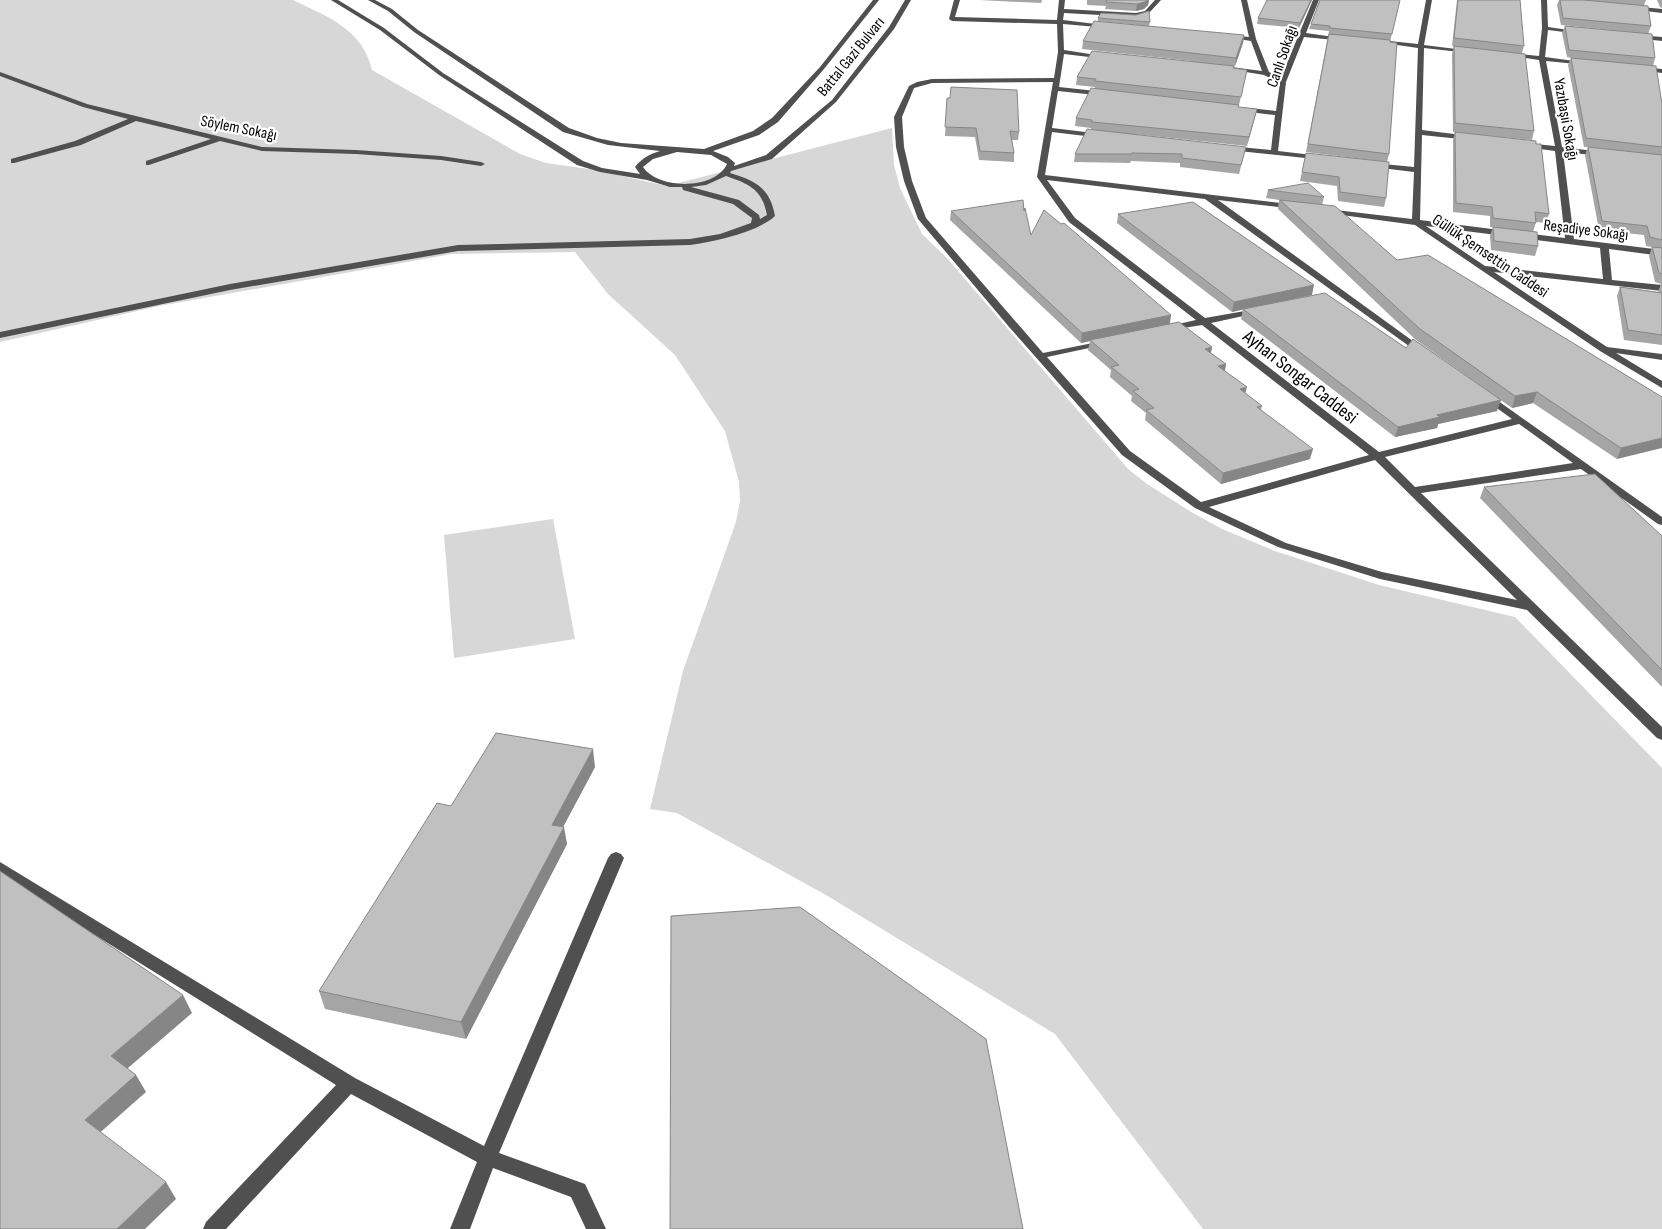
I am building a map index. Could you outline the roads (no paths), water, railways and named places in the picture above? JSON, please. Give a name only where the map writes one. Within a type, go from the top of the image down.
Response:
[{"type":"street","points":[[334,0],[382,29],[441,74],[580,163],[615,174],[647,178],[736,202],[756,217],[754,225]]},
{"type":"street","points":[[0,335],[230,287],[458,248],[690,242],[718,238],[754,225],[771,216],[770,204],[760,188],[728,172],[731,163],[726,158],[705,151],[624,147],[593,141],[566,130],[416,31],[390,10],[370,0]]},
{"type":"street","name":"Battal Gazi Bulvarı","points":[[705,151],[756,133],[774,120],[822,68],[876,0]]},
{"type":"street","name":"Battal Gazi Bulvarı","points":[[672,185],[703,183],[769,157],[834,101],[892,28],[908,0]]},
{"type":"street","points":[[957,0],[952,19],[1060,22],[1118,27]]},
{"type":"street","points":[[1062,0],[1060,22],[1061,52],[1041,177],[1302,208]]},
{"type":"street","points":[[1061,11],[1136,15],[1147,12],[1158,0]]},
{"type":"street","points":[[1244,0],[1253,39],[1266,73]]},
{"type":"street","name":"Canlı Sokağı","points":[[1274,153],[1283,82],[1316,0]]},
{"type":"street","name":"Güllük Şemsettin Caddesi","points":[[1429,0],[1421,46],[1416,223],[1603,348],[1662,385]]},
{"type":"street","points":[[1544,0],[1553,1]]},
{"type":"street","name":"Yazıbaşıi Sokağı","points":[[1544,0],[1545,28],[1542,59],[1559,149],[1570,242]]},
{"type":"street","points":[[1648,0],[1650,10]]},
{"type":"street","points":[[1621,8],[1662,11]]},
{"type":"street","points":[[1545,28],[1584,32]]},
{"type":"street","points":[[1302,34],[1352,40]]},
{"type":"street","points":[[1224,36],[1253,39]]},
{"type":"street","points":[[1633,36],[1662,39]]},
{"type":"street","points":[[1372,42],[1477,52]]},
{"type":"street","points":[[1061,52],[1110,57]]},
{"type":"street","points":[[1505,55],[1598,64]]},
{"type":"street","points":[[1634,68],[1662,71]]},
{"type":"street","points":[[1227,69],[1266,73],[1283,82]]},
{"type":"street","name":"Söylem Sokağı","points":[[0,74],[84,106],[262,149],[384,154],[441,158],[481,164]]},
{"type":"street","points":[[1114,95],[1056,84],[932,81],[918,83],[911,87],[898,117],[900,147],[908,181],[922,219],[1126,453],[1200,506],[1282,545],[1380,576],[1531,607]]},
{"type":"street","points":[[1230,108],[1278,113]]},
{"type":"street","points":[[14,161],[78,143],[136,118]]},
{"type":"street","points":[[1050,130],[1108,136]]},
{"type":"street","points":[[1418,132],[1475,139]]},
{"type":"street","points":[[149,163],[218,138]]},
{"type":"street","points":[[1512,144],[1615,155]]},
{"type":"street","points":[[1216,147],[1332,160]]},
{"type":"street","points":[[647,178],[640,173],[639,168],[643,162],[651,156],[677,150]]},
{"type":"street","points":[[1360,163],[1417,170]]},
{"type":"street","name":"Ayhan Songar Caddesi","points":[[1041,177],[1072,220],[1377,456],[1662,735]]},
{"type":"street","points":[[1206,196],[1335,295],[1434,360]]},
{"type":"street","name":"Reşadiye Sokağı","points":[[1321,210],[1662,254]]},
{"type":"street","points":[[1604,246],[1608,281]]},
{"type":"street","points":[[1483,268],[1662,288]]},
{"type":"street","points":[[1154,332],[1266,309]]},
{"type":"street","points":[[1040,356],[1116,340]]},
{"type":"street","points":[[1603,348],[1662,357]]},
{"type":"street","points":[[1482,393],[1662,522]]},
{"type":"street","points":[[1200,506],[1377,456],[1521,420]]},
{"type":"street","points":[[1412,490],[1583,466]]},
{"type":"street","points":[[460,1229],[488,1158],[616,858]]},
{"type":"street","points":[[0,868],[349,1084],[488,1158],[578,1190],[596,1229]]},
{"type":"street","points":[[212,1229],[349,1084]]}]
